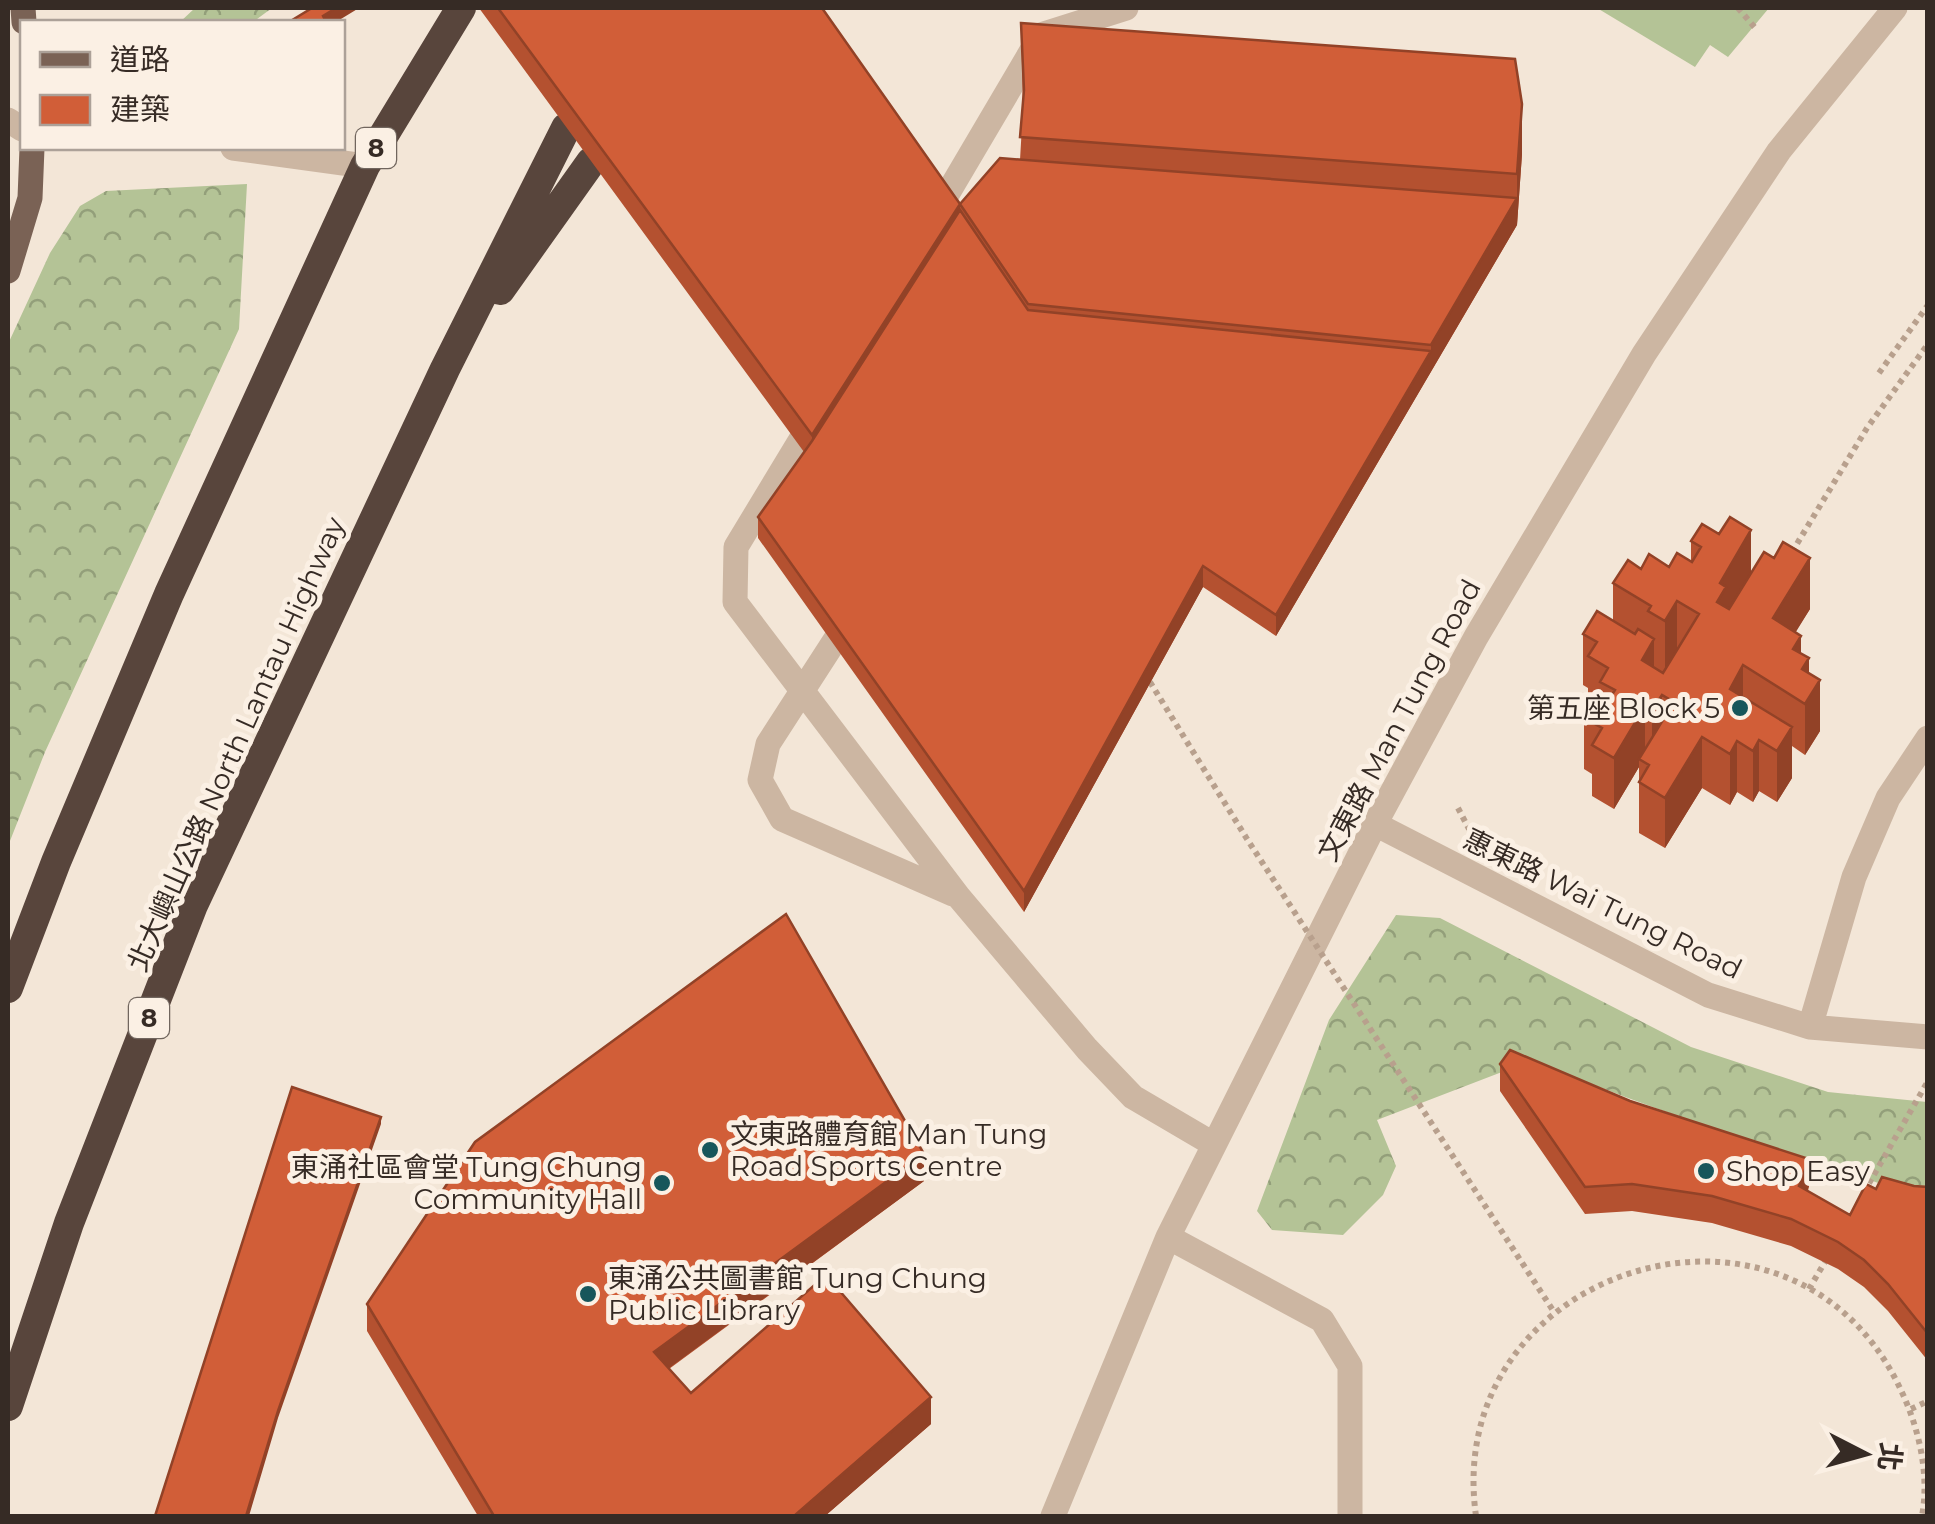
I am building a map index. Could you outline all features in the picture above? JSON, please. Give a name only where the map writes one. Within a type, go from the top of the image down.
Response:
[{"type":"highway","name":"8","points":[[8,988],[56,862],[169,594],[366,166],[460,8]]},
{"type":"highway","name":"北大嶼山公路 North Lantau Highway","points":[[8,1406],[69,1223],[193,905],[445,369],[566,128]]},
{"type":"highway","points":[[445,369],[591,162]]},
{"type":"main road","points":[[8,271],[30,198],[32,150]]},
{"type":"street","points":[[922,238],[1041,35],[1126,8]]},
{"type":"street","name":"文東路 Man Tung Road","points":[[1053,1516],[1168,1237],[1376,824],[1476,637],[1644,354],[1779,151],[1895,8]]},
{"type":"street","points":[[248,150],[366,166]]},
{"type":"street","points":[[824,401],[736,547],[734,602],[958,896],[1087,1050],[1133,1097],[1213,1144]]},
{"type":"street","points":[[841,631],[768,744],[760,780],[782,819],[958,896]]},
{"type":"street","points":[[1810,1026],[1854,877],[1888,798],[1928,738]]},
{"type":"street","name":"惠東路 Wai Tung Road","points":[[1376,824],[1708,996],[1810,1026],[1928,1037]]},
{"type":"street","points":[[1168,1237],[1322,1320],[1350,1366],[1350,1516]]},
{"type":"path","points":[[1738,8],[1757,30]]},
{"type":"path","points":[[1879,374],[1928,305]]},
{"type":"path","points":[[1789,557],[1867,428],[1928,344]]},
{"type":"path","points":[[1150,682],[1247,839],[1554,1312]]},
{"type":"path","name":"惠東路 Wai Tung Road","points":[[1458,808],[1471,832]]},
{"type":"path","points":[[1859,1202],[1928,1080]]},
{"type":"path","points":[[1810,1289],[1829,1254]]},
{"type":"path","points":[[1476,1516],[1472,1485],[1479,1431],[1498,1380],[1522,1344],[1554,1312],[1616,1275],[1686,1260],[1727,1262],[1767,1270],[1810,1289],[1845,1314],[1888,1364],[1911,1409],[1922,1456],[1922,1516]]},
{"type":"path","points":[[1911,1409],[1928,1401]]},
{"type":"green space","points":[[195,8],[272,8],[256,20],[182,20]]},
{"type":"green space","points":[[1597,8],[1769,8],[1728,57],[1710,45],[1695,67]]},
{"type":"green space","points":[[247,184],[239,329],[45,752],[8,846],[8,344],[50,253],[80,206],[106,191]]},
{"type":"green space","points":[[1396,915],[1440,918],[1691,1047],[1828,1092],[1927,1102],[1927,1195],[1696,1122],[1533,1060],[1377,1120],[1396,1166],[1383,1195],[1343,1235],[1272,1230],[1257,1211],[1329,1020]]},
{"type":"building","points":[[312,8],[336,8],[323,16],[325,20],[292,20]]},
{"type":"building","points":[[498,8],[822,8],[960,204],[812,435]]},
{"type":"building","points":[[1021,23],[1515,59],[1522,104],[1517,174],[1020,137],[1024,90]]},
{"type":"building","points":[[1000,158],[1517,198],[1431,345],[1028,304],[960,204]]},
{"type":"building","points":[[960,210],[1028,310],[1431,351],[1276,615],[1203,566],[1024,891],[758,517],[812,441]]},
{"type":"building","points":[[1730,517],[1751,530],[1720,583],[1726,587],[1717,602],[1729,609],[1764,552],[1774,558],[1783,542],[1810,558],[1773,618],[1801,636],[1793,649],[1809,658],[1802,669],[1820,680],[1805,704],[1743,665],[1730,689],[1792,727],[1777,751],[1759,740],[1753,751],[1737,741],[1730,754],[1702,737],[1665,798],[1639,782],[1649,765],[1639,759],[1674,702],[1662,695],[1652,710],[1645,706],[1614,758],[1592,745],[1602,728],[1584,718],[1596,700],[1605,706],[1615,690],[1600,682],[1608,668],[1588,656],[1597,642],[1583,634],[1597,611],[1635,634],[1638,629],[1654,639],[1642,660],[1663,673],[1699,614],[1677,601],[1665,621],[1648,611],[1651,606],[1613,583],[1628,560],[1641,569],[1649,554],[1669,567],[1677,553],[1692,562],[1701,547],[1691,541],[1702,524],[1719,534]]},
{"type":"building","points":[[786,914],[924,1154],[654,1352],[691,1393],[826,1275],[931,1397],[794,1516],[494,1516],[367,1304],[475,1142]]},
{"type":"building","points":[[1510,1050],[1630,1101],[1809,1159],[1799,1186],[1850,1215],[1866,1184],[1876,1189],[1882,1177],[1928,1187],[1928,1334],[1864,1260],[1791,1219],[1712,1196],[1632,1184],[1585,1187],[1500,1064]]},
{"type":"building","points":[[292,1087],[381,1117],[278,1411],[246,1516],[155,1516]]},
{"type":"place","name":"第五座 Block 5","points":[[1740,708]]},
{"type":"place","name":"文東路體育館 Man Tung Road Sports Centre","points":[[710,1150]]},
{"type":"place","name":"Shop Easy","points":[[1706,1171]]},
{"type":"place","name":"東涌社區會堂 Tung Chung Community Hall","points":[[662,1183]]},
{"type":"place","name":"東涌公共圖書館 Tung Chung Public Library","points":[[588,1294]]}]
